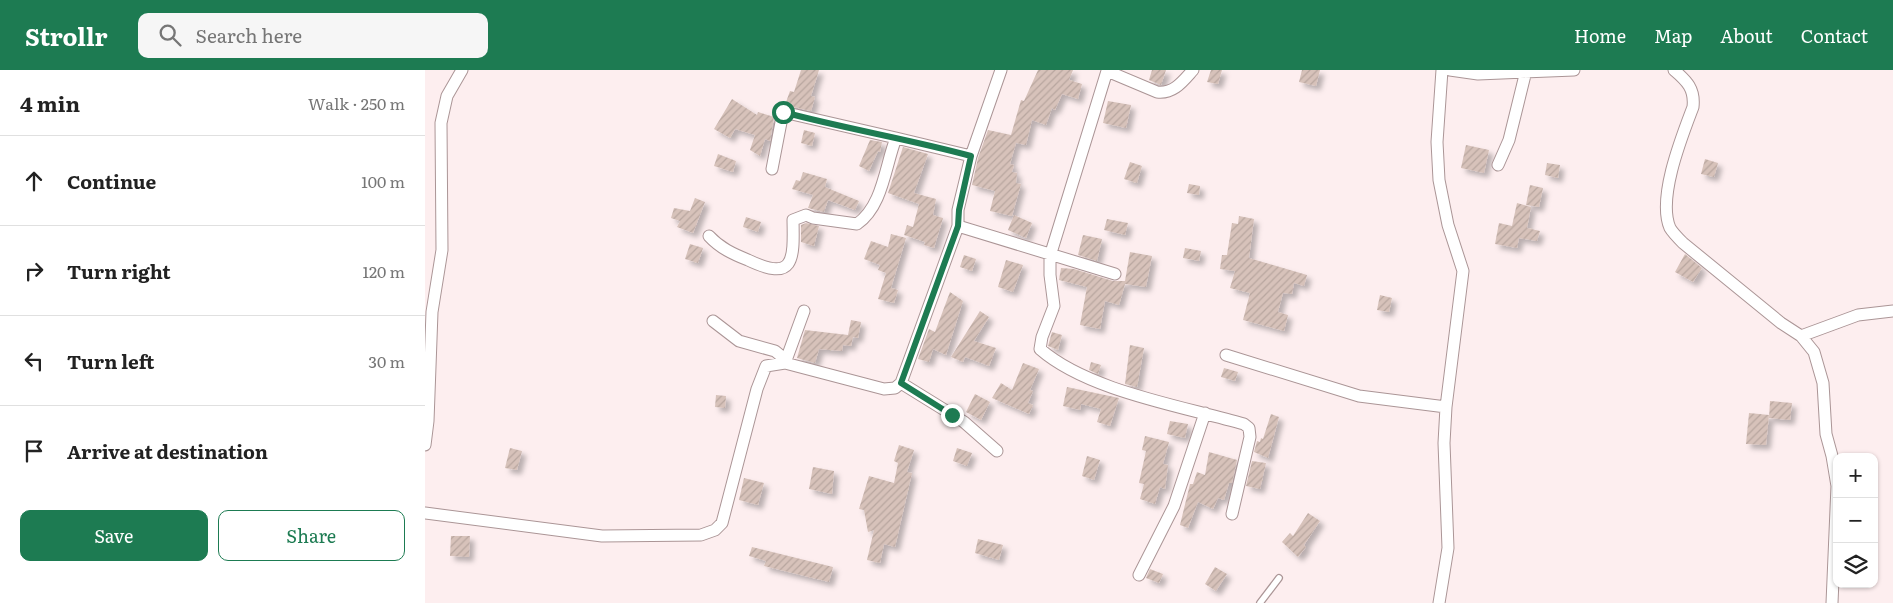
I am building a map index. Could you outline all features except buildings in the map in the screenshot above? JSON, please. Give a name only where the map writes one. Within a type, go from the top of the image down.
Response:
[{"type":"street","points":[[425,445],[429,411],[432,312],[442,250],[441,124],[447,96],[462,70]]},
{"type":"street","points":[[425,513],[602,536],[701,535],[715,530],[723,523],[757,389],[767,366],[785,362],[884,388],[895,388],[901,383],[958,226],[959,210],[971,156],[1001,70]]},
{"type":"street","points":[[1193,70],[1174,90],[1166,93],[1157,92],[1105,70],[1050,256],[1050,275],[1054,306],[1042,337],[1040,349],[1058,364],[1096,381],[1244,424],[1249,428],[1250,437],[1232,514]]},
{"type":"street","points":[[1439,603],[1447,548],[1444,443],[1446,407],[1463,271],[1448,225],[1439,180],[1437,142],[1442,70]]},
{"type":"street","points":[[1450,70],[1478,74],[1573,70]]},
{"type":"street","points":[[1674,70],[1690,86],[1694,96],[1693,107],[1671,172],[1667,205],[1670,228],[1683,243],[1781,323],[1801,336],[1814,352],[1823,382],[1826,434],[1835,470],[1836,516],[1832,603]]},
{"type":"street","points":[[1498,165],[1509,140],[1526,71]]},
{"type":"street","points":[[771,168],[783,112],[971,156]]},
{"type":"street","points":[[709,236],[729,252],[765,268],[776,271],[783,268],[793,252],[793,220],[805,215],[813,218],[857,224],[865,218],[875,204],[896,138]]},
{"type":"street","points":[[958,226],[1050,256],[1115,274]]},
{"type":"street","points":[[785,362],[804,311]]},
{"type":"street","points":[[1801,336],[1858,315],[1893,311]]},
{"type":"street","points":[[713,321],[739,341],[775,351],[785,362]]},
{"type":"street","points":[[1226,355],[1359,396],[1446,407]]},
{"type":"street","points":[[901,383],[964,422],[997,451]]},
{"type":"street","points":[[1139,575],[1174,506],[1205,413]]},
{"type":"lane","points":[[1260,603],[1279,578]]},
{"type":"route","points":[[783,112],[827,124],[919,142],[971,156],[959,210],[958,226],[901,383],[952,415]]}]
